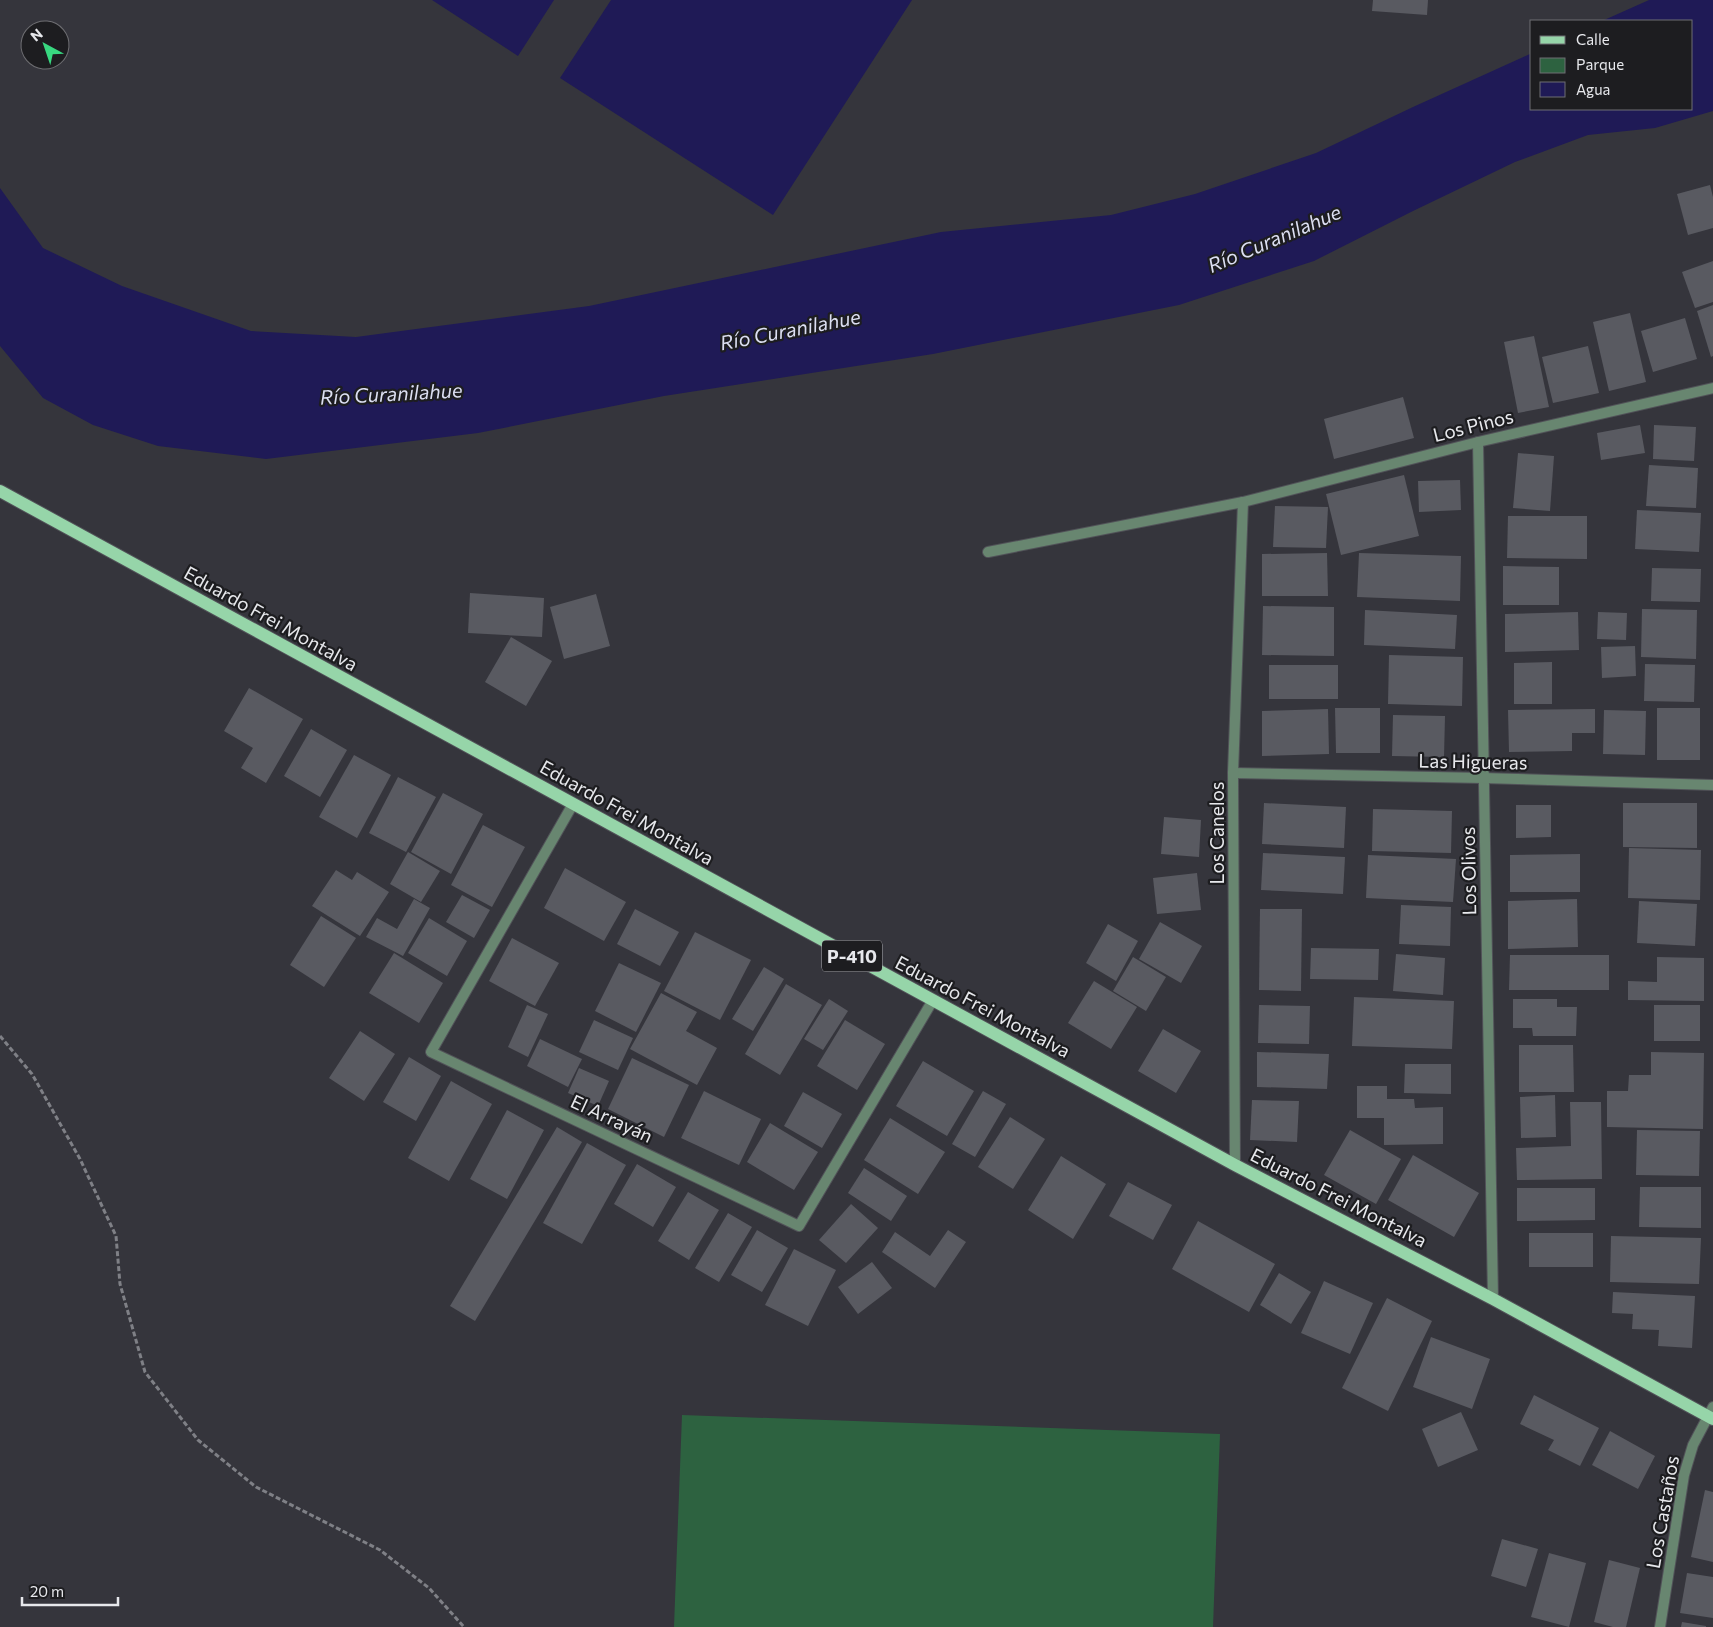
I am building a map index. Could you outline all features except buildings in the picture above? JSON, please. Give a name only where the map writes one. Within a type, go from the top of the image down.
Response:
[{"type":"main road","name":"Eduardo Frei Montalva","points":[[0,491],[1235,1165],[1711,1414]]},
{"type":"street","name":"Los Pinos","points":[[988,552],[1243,502],[1478,442],[1713,388]]},
{"type":"street","name":"Los Olivos","points":[[1478,442],[1493,1299]]},
{"type":"street","name":"Los Canelos","points":[[1235,1165],[1233,774],[1243,502]]},
{"type":"street","name":"Las Higueras","points":[[1233,774],[1484,778],[1713,786]]},
{"type":"street","name":"El Arrayán","points":[[573,804],[431,1052],[799,1226],[933,1000]]},
{"type":"street","name":"Los Castaños","points":[[1660,1627],[1684,1475],[1693,1445],[1711,1414]]},
{"type":"path","points":[[0,1036],[32,1074],[80,1160],[116,1236],[120,1284],[145,1372],[198,1440],[256,1487],[380,1550],[429,1588],[464,1627]]},
{"type":"green space","points":[[682,1415],[1220,1434],[1213,1627],[674,1627]]},
{"type":"water","points":[[432,0],[554,0],[518,56]]},
{"type":"water","points":[[611,0],[912,0],[773,215],[560,78]]},
{"type":"water","name":"Río Curanilahue","points":[[1649,0],[1713,0],[1713,111],[1655,128],[1588,135],[1515,162],[1314,261],[1179,305],[933,354],[664,396],[478,433],[266,459],[158,446],[93,425],[43,398],[0,346],[0,188],[43,248],[122,286],[251,331],[356,337],[589,306],[941,232],[1111,215],[1195,194],[1316,153],[1530,54],[1530,110],[1693,110],[1693,20],[1604,20]]}]
